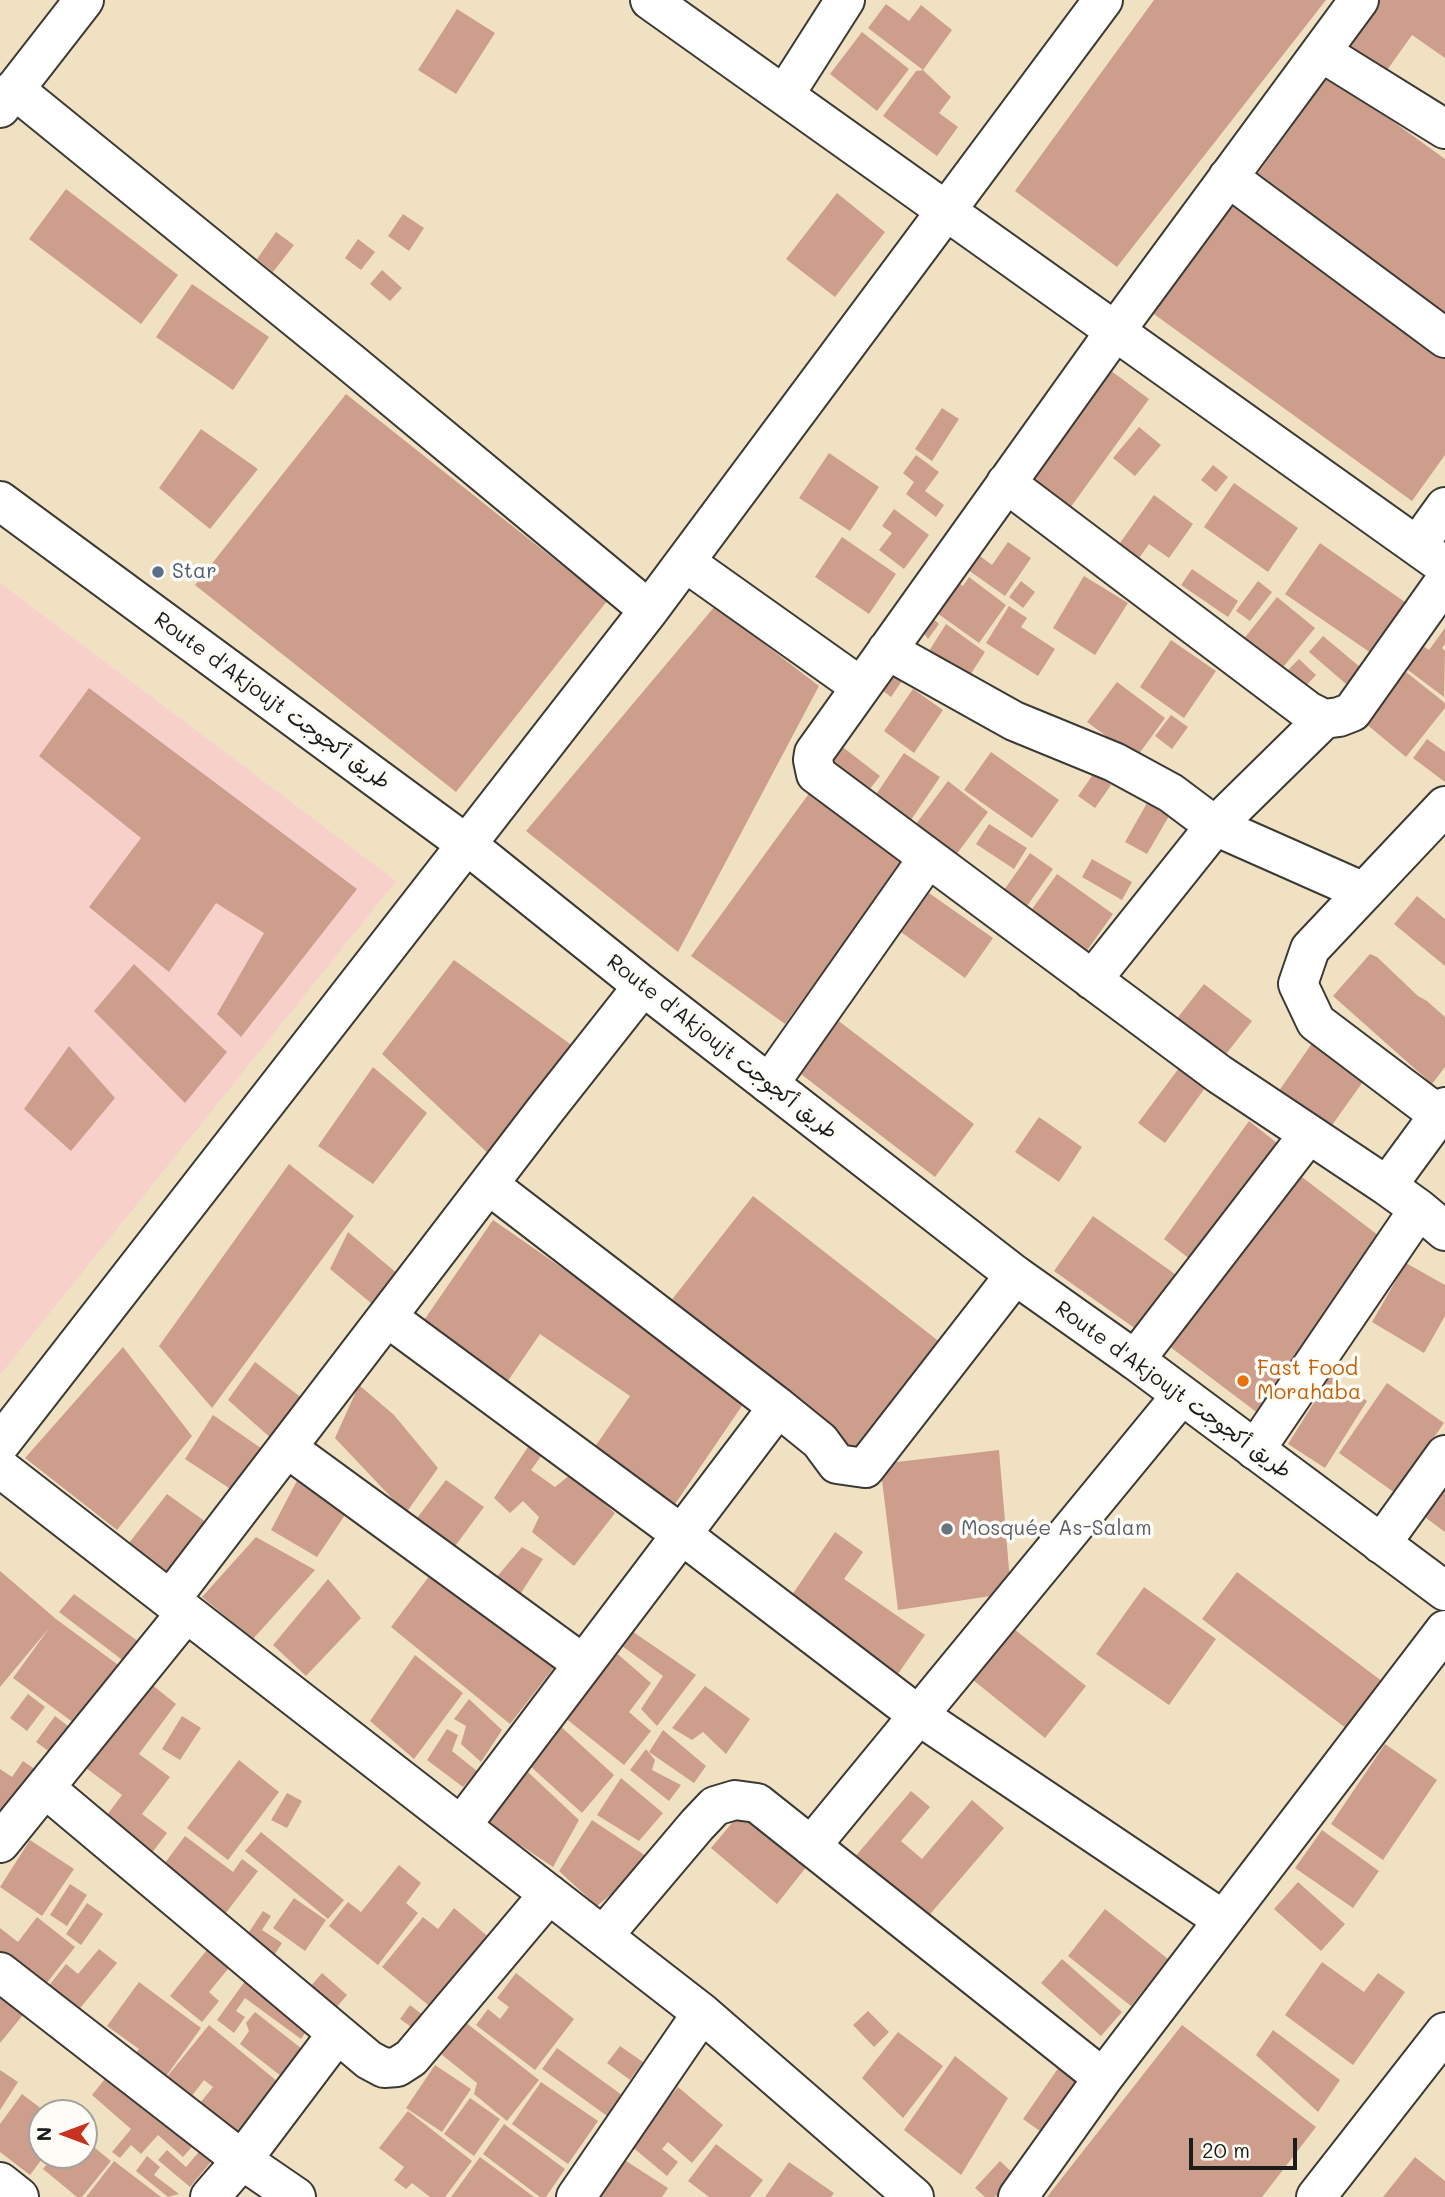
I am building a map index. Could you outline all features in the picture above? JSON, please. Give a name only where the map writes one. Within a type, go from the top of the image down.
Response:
[{"type":"main road","points":[[84,0],[7,98],[361,370],[649,610]]},
{"type":"main road","points":[[650,0],[1431,556],[1445,506]]},
{"type":"main road","points":[[785,94],[845,0]]},
{"type":"main road","points":[[0,1444],[649,610],[1103,0]]},
{"type":"main road","points":[[1255,1450],[1432,1220],[1387,1186],[1219,1074],[816,774],[813,766],[814,753],[1115,330],[1359,0]]},
{"type":"main road","points":[[1321,52],[1445,129]]},
{"type":"main road","points":[[1228,177],[1445,338]]},
{"type":"main road","points":[[1006,483],[1308,711],[1324,719],[1352,712],[1445,581]]},
{"type":"main road","name":"Route d'Akjoujt طريق أكجوجت","points":[[0,501],[467,844],[643,986],[1015,1275],[1135,1360],[1445,1591]]},
{"type":"main road","points":[[685,562],[861,687]]},
{"type":"main road","points":[[887,650],[1014,720],[1114,762],[1171,793],[1215,825],[1364,892]]},
{"type":"main road","points":[[1092,980],[1215,825],[1324,719]]},
{"type":"main road","points":[[1387,1186],[1442,1111],[1316,1022],[1298,984],[1310,949],[1445,806]]},
{"type":"main road","points":[[769,1084],[928,858]]},
{"type":"main road","points":[[0,1843],[45,1788],[178,1607],[287,1448],[643,986]]},
{"type":"main road","points":[[1135,1360],[1309,1134]]},
{"type":"main road","points":[[489,1185],[778,1406],[820,1441],[837,1464],[865,1468],[1015,1275]]},
{"type":"main road","points":[[387,1317],[681,1534],[918,1715],[1223,1920]]},
{"type":"main road","points":[[811,1846],[1181,1396]]},
{"type":"main road","points":[[461,1826],[778,1406]]},
{"type":"main road","points":[[287,1448],[583,1664]]},
{"type":"main road","points":[[1381,1544],[1445,1455]]},
{"type":"main road","points":[[0,1468],[702,2013],[914,2197]]},
{"type":"main road","points":[[1018,2197],[1103,2078],[1445,1630]]},
{"type":"main road","points":[[45,1788],[337,2034],[369,2060],[384,2068],[397,2067],[411,2058],[549,1894]]},
{"type":"main road","points":[[603,1936],[715,1806],[735,1800],[757,1803],[1103,2078]]},
{"type":"main road","points":[[0,1972],[242,2160],[296,2197]]},
{"type":"main road","points":[[576,2197],[702,2013]]},
{"type":"main road","points":[[1316,2197],[1445,2032]]},
{"type":"main road","points":[[210,2197],[242,2160],[337,2034]]},
{"type":"main road","points":[[0,2182],[19,2197]]},
{"type":"shaded area","points":[[0,583],[396,881],[0,1375]]},
{"type":"building","points":[[1154,0],[1326,0],[1117,267],[1015,191]]},
{"type":"building","points":[[1369,0],[1445,0],[1445,58],[1412,35],[1385,73],[1340,40]]},
{"type":"building","points":[[886,4],[909,21],[921,5],[952,30],[923,70],[868,28]]},
{"type":"building","points":[[457,9],[495,33],[456,94],[418,70]]},
{"type":"building","points":[[862,32],[909,69],[877,111],[830,74]]},
{"type":"building","points":[[923,70],[951,97],[939,113],[958,127],[937,156],[883,116],[916,71]]},
{"type":"building","points":[[1329,75],[1445,159],[1445,319],[1254,179]]},
{"type":"building","points":[[66,189],[178,275],[141,324],[29,239]]},
{"type":"building","points":[[837,193],[885,232],[835,297],[786,259]]},
{"type":"building","points":[[1226,199],[1445,357],[1445,455],[1412,501],[1147,309]]},
{"type":"building","points":[[403,214],[424,228],[409,251],[388,236]]},
{"type":"building","points":[[276,232],[294,245],[273,272],[257,259]]},
{"type":"building","points":[[358,239],[375,252],[361,270],[345,258]]},
{"type":"building","points":[[382,270],[402,288],[390,301],[370,284]]},
{"type":"building","points":[[192,284],[269,337],[233,390],[156,337]]},
{"type":"building","points":[[1110,370],[1149,399],[1065,515],[1024,486]]},
{"type":"building","points":[[346,394],[607,601],[456,792],[195,585]]},
{"type":"building","points":[[942,408],[959,419],[932,461],[915,449]]},
{"type":"building","points":[[1139,427],[1161,445],[1135,476],[1113,458]]},
{"type":"building","points":[[201,429],[258,469],[210,529],[159,488]]},
{"type":"building","points":[[829,453],[879,487],[850,531],[799,498]]},
{"type":"building","points":[[916,455],[939,472],[925,491],[944,505],[936,517],[906,494],[914,482],[903,473]]},
{"type":"building","points":[[1213,465],[1228,477],[1216,492],[1201,480]]},
{"type":"building","points":[[1234,483],[1298,528],[1268,572],[1204,527]]},
{"type":"building","points":[[1154,495],[1193,524],[1169,558],[1149,544],[1135,564],[1115,550]]},
{"type":"building","points":[[894,509],[929,535],[904,569],[879,550],[892,533],[882,526]]},
{"type":"building","points":[[842,537],[896,574],[869,614],[815,577]]},
{"type":"building","points":[[1008,542],[1031,558],[1005,596],[961,565],[972,550],[992,565]]},
{"type":"building","points":[[1320,543],[1405,602],[1371,653],[1285,594]]},
{"type":"building","points":[[1192,569],[1238,601],[1228,617],[1181,585]]},
{"type":"building","points":[[1084,576],[1128,603],[1095,655],[1053,628]]},
{"type":"building","points":[[969,577],[1006,605],[979,643],[930,608],[951,578],[963,586]]},
{"type":"building","points":[[1021,581],[1035,592],[1023,608],[1009,597]]},
{"type":"building","points":[[1258,581],[1272,592],[1250,621],[1236,611]]},
{"type":"building","points":[[1277,597],[1315,628],[1280,671],[1243,640]]},
{"type":"building","points":[[715,606],[819,686],[678,952],[526,831]]},
{"type":"building","points":[[1009,606],[1027,618],[1021,627],[1055,649],[1038,676],[986,643]]},
{"type":"building","points":[[927,613],[939,624],[928,639],[918,625]]},
{"type":"building","points":[[946,624],[985,652],[963,686],[924,659]]},
{"type":"building","points":[[1445,628],[1445,644],[1442,648],[1445,651],[1444,697],[1396,661],[1412,638],[1429,650]]},
{"type":"building","points":[[1323,636],[1360,667],[1346,684],[1309,652]]},
{"type":"building","points":[[1171,640],[1216,671],[1184,718],[1140,687]]},
{"type":"building","points":[[1299,659],[1316,675],[1301,691],[1283,675]]},
{"type":"building","points":[[887,666],[904,678],[891,697],[874,684]]},
{"type":"building","points":[[1406,672],[1445,703],[1445,708],[1406,757],[1365,723]]},
{"type":"building","points":[[1117,682],[1165,718],[1136,758],[1087,722]]},
{"type":"building","points":[[89,688],[357,889],[241,1037],[217,1014],[264,933],[216,903],[169,972],[89,907],[141,838],[39,756]]},
{"type":"building","points":[[913,689],[943,710],[914,753],[884,731]]},
{"type":"building","points":[[1171,715],[1188,727],[1172,749],[1155,736]]},
{"type":"building","points":[[1427,739],[1445,752],[1445,782],[1413,758]]},
{"type":"building","points":[[840,745],[880,776],[859,803],[820,772]]},
{"type":"building","points":[[991,752],[1059,800],[1032,838],[964,790]]},
{"type":"building","points":[[904,753],[940,777],[909,823],[873,799]]},
{"type":"building","points":[[1094,773],[1111,785],[1095,808],[1078,796]]},
{"type":"building","points":[[948,781],[988,812],[950,863],[910,832]]},
{"type":"building","points":[[810,792],[903,861],[785,1024],[691,956]]},
{"type":"building","points":[[1147,803],[1169,816],[1147,854],[1125,842]]},
{"type":"building","points":[[989,824],[1027,848],[1014,869],[976,844]]},
{"type":"building","points":[[1030,853],[1053,869],[1020,916],[997,900]]},
{"type":"building","points":[[1092,859],[1132,882],[1122,900],[1082,877]]},
{"type":"building","points":[[1057,874],[1113,914],[1086,952],[1030,912]]},
{"type":"building","points":[[929,893],[993,938],[965,978],[901,932]]},
{"type":"building","points":[[1417,896],[1445,919],[1445,966],[1394,924]]},
{"type":"building","points":[[1370,954],[1377,957],[1418,996],[1445,1017],[1445,1067],[1432,1084],[1333,996]]},
{"type":"building","points":[[454,960],[573,1046],[493,1158],[382,1054]]},
{"type":"building","points":[[134,964],[227,1052],[185,1103],[94,1011]]},
{"type":"building","points":[[1204,984],[1252,1021],[1215,1068],[1168,1030]]},
{"type":"building","points":[[836,1019],[974,1124],[935,1177],[797,1071]]},
{"type":"building","points":[[1315,1039],[1367,1076],[1325,1135],[1274,1098]]},
{"type":"building","points":[[69,1046],[115,1098],[71,1151],[24,1109]]},
{"type":"building","points":[[373,1067],[427,1113],[373,1184],[318,1146]]},
{"type":"building","points":[[1179,1068],[1205,1088],[1165,1143],[1138,1123]]},
{"type":"building","points":[[1039,1117],[1082,1147],[1059,1182],[1015,1152]]},
{"type":"building","points":[[1249,1121],[1281,1146],[1195,1263],[1164,1239]]},
{"type":"building","points":[[289,1164],[354,1216],[212,1408],[159,1346]]},
{"type":"building","points":[[1298,1174],[1387,1242],[1259,1414],[1169,1346]]},
{"type":"building","points":[[753,1196],[950,1350],[861,1465],[663,1311]]},
{"type":"building","points":[[1093,1216],[1182,1279],[1143,1334],[1054,1271]]},
{"type":"building","points":[[493,1220],[748,1397],[673,1507],[592,1451],[630,1396],[540,1334],[505,1385],[420,1326]]},
{"type":"building","points":[[348,1232],[405,1280],[377,1308],[330,1269]]},
{"type":"building","points":[[1406,1263],[1445,1285],[1445,1316],[1424,1353],[1372,1322]]},
{"type":"building","points":[[123,1347],[192,1436],[117,1530],[25,1458]]},
{"type":"building","points":[[255,1362],[307,1402],[273,1440],[228,1400]]},
{"type":"building","points":[[1330,1377],[1367,1401],[1325,1468],[1288,1444]]},
{"type":"building","points":[[1387,1383],[1444,1423],[1395,1493],[1339,1453]]},
{"type":"building","points":[[359,1385],[394,1415],[438,1468],[406,1513],[335,1438]]},
{"type":"building","points":[[213,1415],[268,1453],[238,1494],[185,1459]]},
{"type":"building","points":[[532,1441],[547,1448],[531,1470],[555,1487],[571,1474],[615,1513],[574,1566],[532,1532],[539,1517],[523,1501],[510,1513],[494,1498]]},
{"type":"building","name":"Mosquée As-Salam","points":[[999,1450],[1011,1593],[898,1610],[880,1464]]},
{"type":"building","points":[[1445,1464],[1445,1532],[1414,1509]]},
{"type":"building","points":[[301,1473],[347,1512],[317,1557],[271,1530]]},
{"type":"building","points":[[446,1480],[484,1507],[453,1549],[414,1522]]},
{"type":"building","points":[[167,1494],[217,1530],[166,1577],[129,1543]]},
{"type":"building","points":[[835,1532],[863,1552],[844,1579],[925,1635],[891,1684],[783,1608]]},
{"type":"building","points":[[256,1537],[315,1570],[253,1639],[202,1597]]},
{"type":"building","points":[[522,1547],[543,1559],[517,1599],[490,1585]]},
{"type":"building","points":[[0,1571],[56,1619],[125,1670],[82,1729],[13,1678],[50,1627],[0,1687]]},
{"type":"building","points":[[1237,1572],[1391,1688],[1355,1735],[1202,1619]]},
{"type":"building","points":[[430,1575],[556,1665],[510,1724],[391,1627]]},
{"type":"building","points":[[328,1579],[361,1618],[306,1676],[273,1645]]},
{"type":"building","points":[[1144,1587],[1216,1639],[1169,1705],[1096,1654]]},
{"type":"building","points":[[74,1594],[139,1642],[125,1662],[59,1612]]},
{"type":"building","points":[[626,1627],[696,1675],[657,1726],[641,1709],[663,1676],[618,1643]]},
{"type":"building","points":[[1014,1629],[1086,1686],[1045,1738],[973,1680]]},
{"type":"building","points":[[613,1650],[651,1683],[629,1712],[651,1731],[624,1765],[564,1717]]},
{"type":"building","points":[[415,1655],[463,1693],[414,1759],[370,1721]]},
{"type":"building","points":[[146,1680],[176,1704],[139,1754],[170,1777],[142,1814],[167,1833],[151,1854],[104,1819],[122,1795],[82,1765]]},
{"type":"building","points":[[705,1686],[750,1719],[726,1754],[703,1732],[692,1740],[672,1728]]},
{"type":"building","points":[[28,1694],[45,1707],[27,1731],[10,1718]]},
{"type":"building","points":[[469,1699],[502,1730],[481,1762],[461,1744],[466,1726],[454,1719]]},
{"type":"building","points":[[55,1716],[72,1729],[54,1755],[36,1742]]},
{"type":"building","points":[[182,1716],[201,1728],[180,1760],[162,1749]]},
{"type":"building","points":[[559,1725],[614,1775],[582,1813],[530,1766]]},
{"type":"building","points":[[447,1729],[458,1735],[452,1751],[477,1771],[463,1787],[427,1760]]},
{"type":"building","points":[[663,1730],[706,1766],[694,1783],[649,1752]]},
{"type":"building","points":[[1385,1744],[1437,1780],[1383,1860],[1331,1824]]},
{"type":"building","points":[[646,1749],[655,1760],[652,1770],[681,1785],[669,1801],[630,1770]]},
{"type":"building","points":[[239,1760],[279,1792],[228,1860],[187,1828]]},
{"type":"building","points":[[23,1761],[36,1770],[0,1814],[0,1769],[12,1777]]},
{"type":"building","points":[[528,1772],[579,1820],[553,1867],[486,1822],[498,1801]]},
{"type":"building","points":[[621,1778],[663,1813],[639,1841],[597,1815]]},
{"type":"building","points":[[911,1791],[930,1807],[901,1841],[922,1859],[972,1800],[1004,1828],[925,1920],[854,1858]]},
{"type":"building","points":[[287,1793],[302,1801],[287,1828],[271,1820]]},
{"type":"building","points":[[742,1811],[807,1866],[777,1904],[711,1848]]},
{"type":"building","points":[[592,1820],[652,1860],[597,1906],[559,1871]]},
{"type":"building","points":[[1322,1830],[1379,1871],[1353,1908],[1295,1868]]},
{"type":"building","points":[[261,1832],[344,1900],[328,1919],[245,1851]]},
{"type":"building","points":[[185,1836],[233,1872],[242,1859],[258,1871],[222,1918],[159,1871]]},
{"type":"building","points":[[30,1840],[74,1869],[42,1916],[0,1887]]},
{"type":"building","points":[[399,1865],[421,1883],[406,1903],[418,1913],[378,1965],[329,1926],[348,1902],[361,1912]]},
{"type":"building","points":[[1298,1882],[1345,1924],[1321,1951],[1274,1909]]},
{"type":"building","points":[[70,1884],[87,1895],[67,1926],[50,1915]]},
{"type":"building","points":[[294,1898],[326,1920],[305,1951],[273,1928]]},
{"type":"building","points":[[87,1903],[103,1914],[81,1945],[66,1934]]},
{"type":"building","points":[[454,1908],[491,1939],[433,2009],[382,1967],[423,1917],[438,1929]]},
{"type":"building","points":[[1105,1909],[1168,1959],[1131,2006],[1068,1956]]},
{"type":"building","points":[[263,1911],[271,1916],[262,1930],[282,1943],[269,1963],[241,1944]]},
{"type":"building","points":[[37,1917],[75,1947],[39,1993],[0,1963],[0,1928],[18,1942]]},
{"type":"building","points":[[210,1946],[232,1964],[209,1992],[219,2001],[202,2022],[170,1996]]},
{"type":"building","points":[[99,1949],[117,1963],[77,2012],[47,1988],[66,1964],[78,1974]]},
{"type":"building","points":[[1062,1959],[1122,2012],[1101,2036],[1041,1983]]},
{"type":"building","points":[[1322,1962],[1364,1992],[1378,1973],[1405,1992],[1353,2065],[1285,2015]]},
{"type":"building","points":[[322,1973],[347,1995],[330,2015],[305,1993]]},
{"type":"building","points":[[516,1973],[574,2019],[535,2070],[476,2025],[488,2009],[500,2019],[509,2007],[497,1998]]},
{"type":"building","points":[[248,1977],[312,2023],[301,2039],[245,1998],[236,2011],[245,2017],[234,2033],[217,2020]]},
{"type":"building","points":[[139,1982],[201,2028],[162,2082],[131,2060],[139,2049],[107,2026]]},
{"type":"building","points":[[0,1988],[27,2010],[0,2043]]},
{"type":"building","points":[[410,2005],[424,2016],[414,2029],[400,2019]]},
{"type":"building","points":[[868,2011],[889,2032],[874,2047],[853,2025]]},
{"type":"building","points":[[255,2012],[302,2049],[281,2076],[240,2044],[249,2031],[246,2023]]},
{"type":"building","points":[[465,2022],[539,2080],[507,2121],[474,2094],[477,2083],[441,2054]]},
{"type":"building","points":[[209,2025],[278,2082],[236,2133],[200,2103],[213,2087],[204,2080],[191,2097],[166,2078]]},
{"type":"building","points":[[1182,2025],[1316,2127],[1262,2197],[1047,2197]]},
{"type":"building","points":[[1273,2030],[1340,2080],[1318,2112],[1256,2055]]},
{"type":"building","points":[[898,2032],[943,2066],[903,2118],[862,2078]]},
{"type":"building","points":[[620,2046],[643,2062],[630,2080],[607,2063]]},
{"type":"building","points":[[557,2048],[622,2095],[607,2116],[542,2069]]},
{"type":"building","points":[[955,2056],[1008,2098],[961,2175],[904,2130]]},
{"type":"building","points":[[435,2065],[471,2089],[442,2132],[406,2108]]},
{"type":"building","points":[[1059,2067],[1083,2084],[1047,2136],[1023,2119]]},
{"type":"building","points":[[0,2070],[18,2082],[0,2110]]},
{"type":"building","points":[[112,2070],[196,2142],[183,2157],[158,2135],[141,2154],[131,2145],[120,2158],[112,2152],[131,2129],[92,2095]]},
{"type":"building","points":[[541,2082],[598,2121],[568,2164],[512,2124]]},
{"type":"building","points":[[678,2087],[723,2125],[692,2163],[668,2142],[662,2149],[678,2162],[667,2176],[630,2145]]},
{"type":"building","points":[[22,2094],[29,2099],[28,2169],[34,2169],[30,2175],[0,2152],[0,2124]]},
{"type":"building","points":[[470,2098],[500,2119],[474,2156],[444,2134]]},
{"type":"building","points":[[408,2111],[472,2161],[445,2197],[430,2197],[412,2183],[406,2189],[394,2180],[404,2167],[379,2148]]},
{"type":"building","points":[[504,2124],[565,2169],[546,2197],[540,2197],[483,2154]]},
{"type":"building","points":[[716,2144],[763,2180],[750,2197],[709,2197],[688,2181]]},
{"type":"building","points":[[203,2147],[215,2157],[190,2187],[158,2160],[167,2150],[186,2167]]},
{"type":"building","points":[[98,2150],[111,2161],[82,2197],[77,2197],[43,2169],[98,2169]]},
{"type":"building","points":[[147,2156],[160,2167],[154,2175],[179,2194],[168,2197],[136,2171]]},
{"type":"building","points":[[480,2157],[534,2197],[451,2197]]},
{"type":"building","points":[[620,2157],[668,2188],[662,2197],[596,2197]]},
{"type":"building","points":[[1415,2157],[1445,2181],[1445,2197],[1383,2197]]},
{"type":"building","points":[[114,2161],[161,2197],[86,2197]]},
{"type":"building","points":[[1000,2161],[1015,2175],[995,2197],[985,2197],[975,2188]]},
{"type":"building","points":[[789,2162],[834,2193],[831,2197],[765,2197]]},
{"type":"place","name":"Star","points":[[158,572]]},
{"type":"place","name":"Fast Food Morahaba","points":[[1243,1381]]},
{"type":"place","name":"Mosquée As-Salam","points":[[947,1529]]}]
